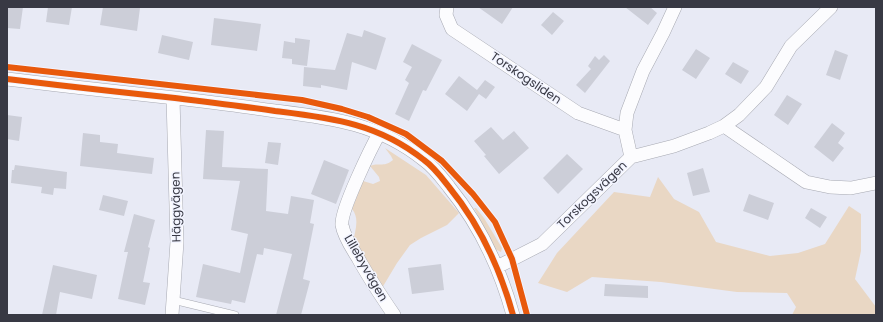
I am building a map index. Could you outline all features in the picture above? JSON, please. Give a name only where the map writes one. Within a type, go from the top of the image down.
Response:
[{"type":"street","name":"Torskogsliden","points":[[447,7],[446,15],[452,29],[578,113],[625,130]]},
{"type":"street","name":"Torskogsvägen","points":[[497,267],[542,244],[631,157],[625,130],[627,113],[643,71],[675,7]]},
{"type":"street","points":[[631,157],[674,146],[709,133],[724,126],[739,115],[766,87],[790,46],[831,7]]},
{"type":"street","points":[[7,79],[210,102],[330,118],[380,132],[425,160],[460,200],[474,221],[497,267],[507,293],[513,315]]},
{"type":"street","name":"Häggvägen","points":[[172,315],[177,242],[173,98]]},
{"type":"street","points":[[724,126],[806,182],[830,187],[851,188],[876,183]]},
{"type":"street","name":"Lillebyvägen","points":[[380,132],[373,144],[345,209],[342,224],[348,241],[373,284],[394,315]]},
{"type":"lane","points":[[173,300],[235,315]]},
{"type":"shaded area","points":[[385,148],[426,175],[459,213],[447,225],[410,245],[382,288],[353,243],[356,229],[356,217],[352,209],[363,181],[373,184],[380,181],[379,177],[370,166],[376,164],[386,164],[393,160]]},
{"type":"shaded area","points":[[658,177],[674,199],[699,212],[716,242],[770,256],[798,253],[825,244],[849,206],[861,214],[861,251],[855,279],[876,307],[876,315],[792,315],[796,307],[787,293],[737,292],[661,282],[592,277],[567,292],[538,283],[557,253],[614,192],[650,197]]},
{"type":"shaded area","points":[[474,208],[476,208],[484,218],[502,248],[501,252],[495,249]]},
{"type":"building","points":[[7,7],[23,7],[20,29],[7,28]]},
{"type":"building","points":[[48,7],[72,7],[69,25],[46,22]]},
{"type":"building","points":[[103,7],[140,8],[137,31],[100,25]]},
{"type":"building","points":[[478,7],[513,7],[502,24]]},
{"type":"building","points":[[625,7],[650,7],[657,13],[648,25]]},
{"type":"building","points":[[553,12],[564,21],[552,35],[541,25]]},
{"type":"building","points":[[214,18],[261,24],[257,51],[211,45]]},
{"type":"building","points":[[364,30],[386,38],[376,70],[352,62],[347,90],[321,85],[321,88],[303,86],[304,67],[335,70],[347,33],[362,37]]},
{"type":"building","points":[[162,35],[193,42],[189,60],[158,53]]},
{"type":"building","points":[[295,38],[310,40],[307,66],[292,64],[292,59],[282,58],[284,41],[295,43]]},
{"type":"building","points":[[412,44],[442,60],[426,91],[423,90],[409,121],[395,114],[409,83],[405,80],[412,67],[403,62]]},
{"type":"building","points":[[696,49],[710,58],[696,79],[682,70]]},
{"type":"building","points":[[835,50],[848,55],[840,80],[826,75]]},
{"type":"building","points":[[604,55],[610,61],[585,93],[576,85],[591,69],[588,66],[595,56],[599,60]]},
{"type":"building","points":[[733,62],[749,71],[741,84],[725,74]]},
{"type":"building","points":[[459,76],[477,90],[485,80],[495,87],[486,99],[479,94],[467,111],[445,94]]},
{"type":"building","points":[[787,95],[802,104],[788,125],[774,115]]},
{"type":"building","points":[[7,115],[22,117],[19,141],[7,139]]},
{"type":"building","points":[[832,123],[845,133],[838,143],[844,148],[833,162],[814,147]]},
{"type":"building","points":[[491,127],[503,140],[514,131],[529,148],[499,174],[474,141]]},
{"type":"building","points":[[206,130],[224,131],[222,167],[268,169],[266,211],[288,214],[291,196],[314,200],[310,223],[314,224],[303,279],[310,281],[301,315],[276,315],[292,254],[264,248],[263,255],[257,254],[245,303],[232,300],[231,304],[196,297],[203,264],[240,273],[248,234],[231,230],[240,181],[203,179]]},
{"type":"building","points":[[83,133],[100,135],[100,142],[118,144],[117,153],[154,158],[152,174],[80,166]]},
{"type":"building","points":[[268,142],[281,143],[278,165],[265,163]]},
{"type":"building","points":[[567,154],[583,169],[558,194],[543,178]]},
{"type":"building","points":[[324,160],[349,170],[336,204],[311,194]]},
{"type":"building","points":[[15,165],[67,172],[66,189],[54,188],[53,195],[41,193],[42,187],[11,183],[12,170],[14,170]]},
{"type":"building","points":[[703,168],[710,192],[693,196],[687,173]]},
{"type":"building","points":[[749,194],[774,203],[768,220],[743,211]]},
{"type":"building","points":[[103,195],[128,201],[124,216],[99,210]]},
{"type":"building","points":[[811,208],[827,217],[820,228],[805,218]]},
{"type":"building","points":[[134,214],[155,220],[148,247],[150,248],[143,282],[150,283],[145,305],[118,299],[128,252],[124,252]]},
{"type":"building","points":[[441,264],[444,290],[412,294],[408,268]]},
{"type":"building","points":[[53,265],[97,275],[92,299],[60,292],[56,315],[42,315]]},
{"type":"building","points":[[605,284],[648,286],[648,298],[604,296]]},
{"type":"cycle path","points":[[7,67],[302,100],[342,109],[368,117],[406,134],[442,161],[473,194],[495,222],[512,259],[527,315]]},
{"type":"cycle path","points":[[7,79],[315,116],[353,124],[389,138],[407,148],[431,166],[441,176],[460,201],[488,248],[502,281],[513,315]]}]
